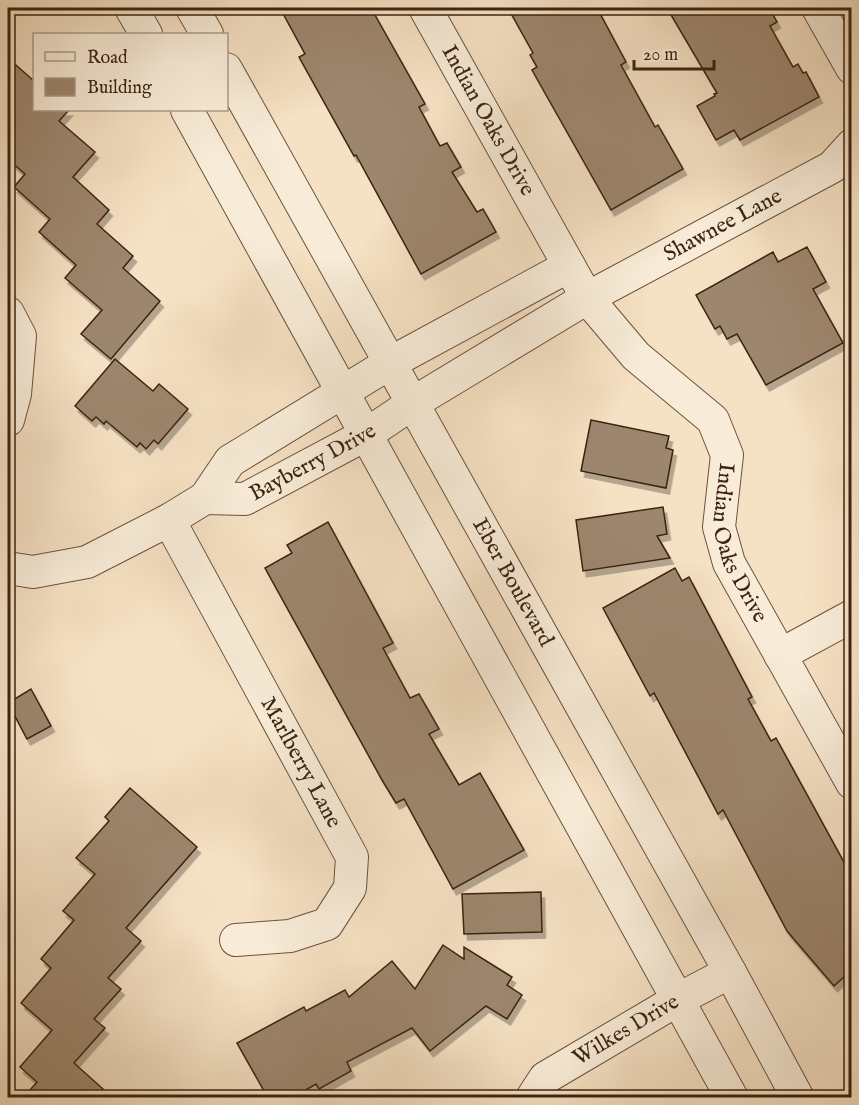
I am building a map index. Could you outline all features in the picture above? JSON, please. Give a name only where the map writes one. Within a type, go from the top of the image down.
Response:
[{"type":"street","points":[[131,8],[145,33]]},
{"type":"street","points":[[192,8],[206,33]]},
{"type":"street","name":"Indian Oaks Drive","points":[[425,8],[587,298],[636,356],[712,420],[727,455],[719,527],[729,563],[852,783]]},
{"type":"street","points":[[818,8],[852,68]]},
{"type":"street","name":"Eber Boulevard","points":[[228,73],[798,1098]]},
{"type":"street","points":[[188,111],[732,1098]]},
{"type":"street","name":"Shawnee Lane","points":[[587,298],[832,167],[852,145]]},
{"type":"street","points":[[390,363],[569,266]]},
{"type":"street","points":[[413,403],[587,298]]},
{"type":"street","points":[[500,303],[519,339]]},
{"type":"street","points":[[8,313],[20,336],[15,394],[8,420]]},
{"type":"street","name":"Bayberry Drive","points":[[8,568],[33,572],[87,562],[169,520],[205,498],[230,461],[390,363]]},
{"type":"street","name":"Bayberry Drive","points":[[205,498],[245,499],[367,434],[413,403]]},
{"type":"street","name":"Marlberry Lane","points":[[169,520],[352,857],[350,888],[327,924],[291,936],[236,940]]},
{"type":"street","points":[[780,655],[852,616]]},
{"type":"street","name":"Wilkes Drive","points":[[532,1098],[545,1078],[679,999],[730,972]]},
{"type":"building","points":[[280,8],[371,8],[425,104],[419,107],[440,146],[447,143],[461,167],[452,172],[477,212],[483,209],[496,232],[421,274],[299,57],[305,54]]},
{"type":"building","points":[[508,8],[597,8],[626,62],[621,65],[655,127],[658,125],[683,169],[611,210],[532,70],[537,67],[530,55],[533,53]]},
{"type":"building","points":[[667,8],[769,8],[777,22],[770,26],[793,67],[798,64],[803,73],[806,72],[819,97],[740,140],[734,130],[716,140],[697,106],[717,93]]},
{"type":"building","points":[[8,58],[33,80],[33,111],[68,111],[59,121],[95,152],[73,177],[109,210],[97,224],[133,256],[123,268],[160,301],[111,359],[81,334],[102,310],[65,278],[76,265],[39,232],[50,219],[14,187],[25,174],[8,159]]},
{"type":"building","points":[[807,247],[826,282],[813,289],[843,343],[766,385],[737,334],[727,339],[720,326],[715,329],[696,295],[773,252],[778,262]]},
{"type":"building","points":[[115,359],[153,391],[159,384],[188,409],[158,444],[154,440],[146,449],[140,443],[137,447],[106,421],[104,424],[96,417],[92,421],[75,406]]},
{"type":"building","points":[[591,420],[669,436],[666,448],[673,450],[666,488],[581,471]]},
{"type":"building","points":[[663,507],[667,534],[657,536],[670,558],[583,571],[576,520]]},
{"type":"building","points":[[328,522],[393,643],[383,648],[410,698],[419,694],[439,729],[429,734],[459,785],[480,773],[524,850],[453,889],[404,799],[396,803],[382,780],[265,568],[292,553],[287,545]]},
{"type":"building","points":[[675,568],[682,581],[689,577],[752,697],[748,699],[771,741],[776,738],[852,877],[852,970],[834,986],[787,931],[723,810],[718,814],[654,693],[650,696],[603,608]]},
{"type":"building","points":[[31,689],[51,726],[27,739],[8,703]]},
{"type":"building","points":[[130,788],[197,847],[126,928],[141,941],[108,978],[121,989],[94,1019],[105,1028],[74,1063],[113,1098],[23,1098],[37,1082],[20,1067],[52,1030],[21,1003],[51,968],[41,959],[74,920],[63,911],[95,874],[76,858],[109,821],[105,817]]},
{"type":"building","points":[[541,892],[542,932],[464,934],[462,894]]},
{"type":"building","points":[[443,945],[464,959],[464,947],[512,977],[507,985],[522,995],[507,1019],[486,1006],[430,1051],[412,1028],[347,1062],[351,1071],[319,1089],[316,1084],[292,1098],[268,1098],[237,1043],[304,1007],[306,1011],[345,990],[349,997],[392,961],[415,989]]}]
